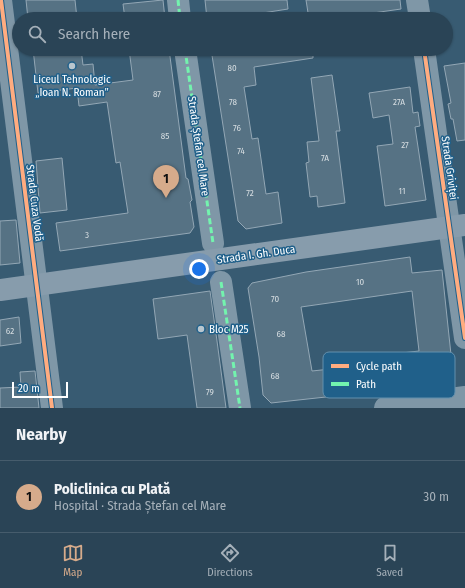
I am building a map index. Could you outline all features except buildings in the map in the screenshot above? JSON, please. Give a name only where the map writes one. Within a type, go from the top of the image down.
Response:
[{"type":"main road","name":"Strada I. Gh. Duca","points":[[0,290],[457,226]]},
{"type":"street","name":"Strada Cuza Vodă","points":[[1,0],[52,408]]},
{"type":"street","points":[[178,0],[179,12]]},
{"type":"street","points":[[417,0],[419,12]]},
{"type":"street","name":"Strada Ștefan cel Mare","points":[[186,56],[213,242]]},
{"type":"street","name":"Strada Griviței","points":[[425,56],[457,226],[465,338]]},
{"type":"street","points":[[221,282],[240,408]]},
{"type":"street","points":[[385,408],[409,406],[465,397]]},
{"type":"marked path","points":[[178,0],[179,12]]},
{"type":"marked path","points":[[186,56],[213,243]]},
{"type":"marked path","points":[[221,282],[240,408]]},
{"type":"cycle path","points":[[1,0],[52,408]]},
{"type":"cycle path","points":[[425,56],[465,338]]},
{"type":"place","name":"Liceul Tehnologic „Ioan N. Roman”","points":[[72,66]]},
{"type":"place","name":"Policlinica cu Plată","points":[[166,198]]},
{"type":"place","name":"Bloc M25","points":[[201,329]]}]
